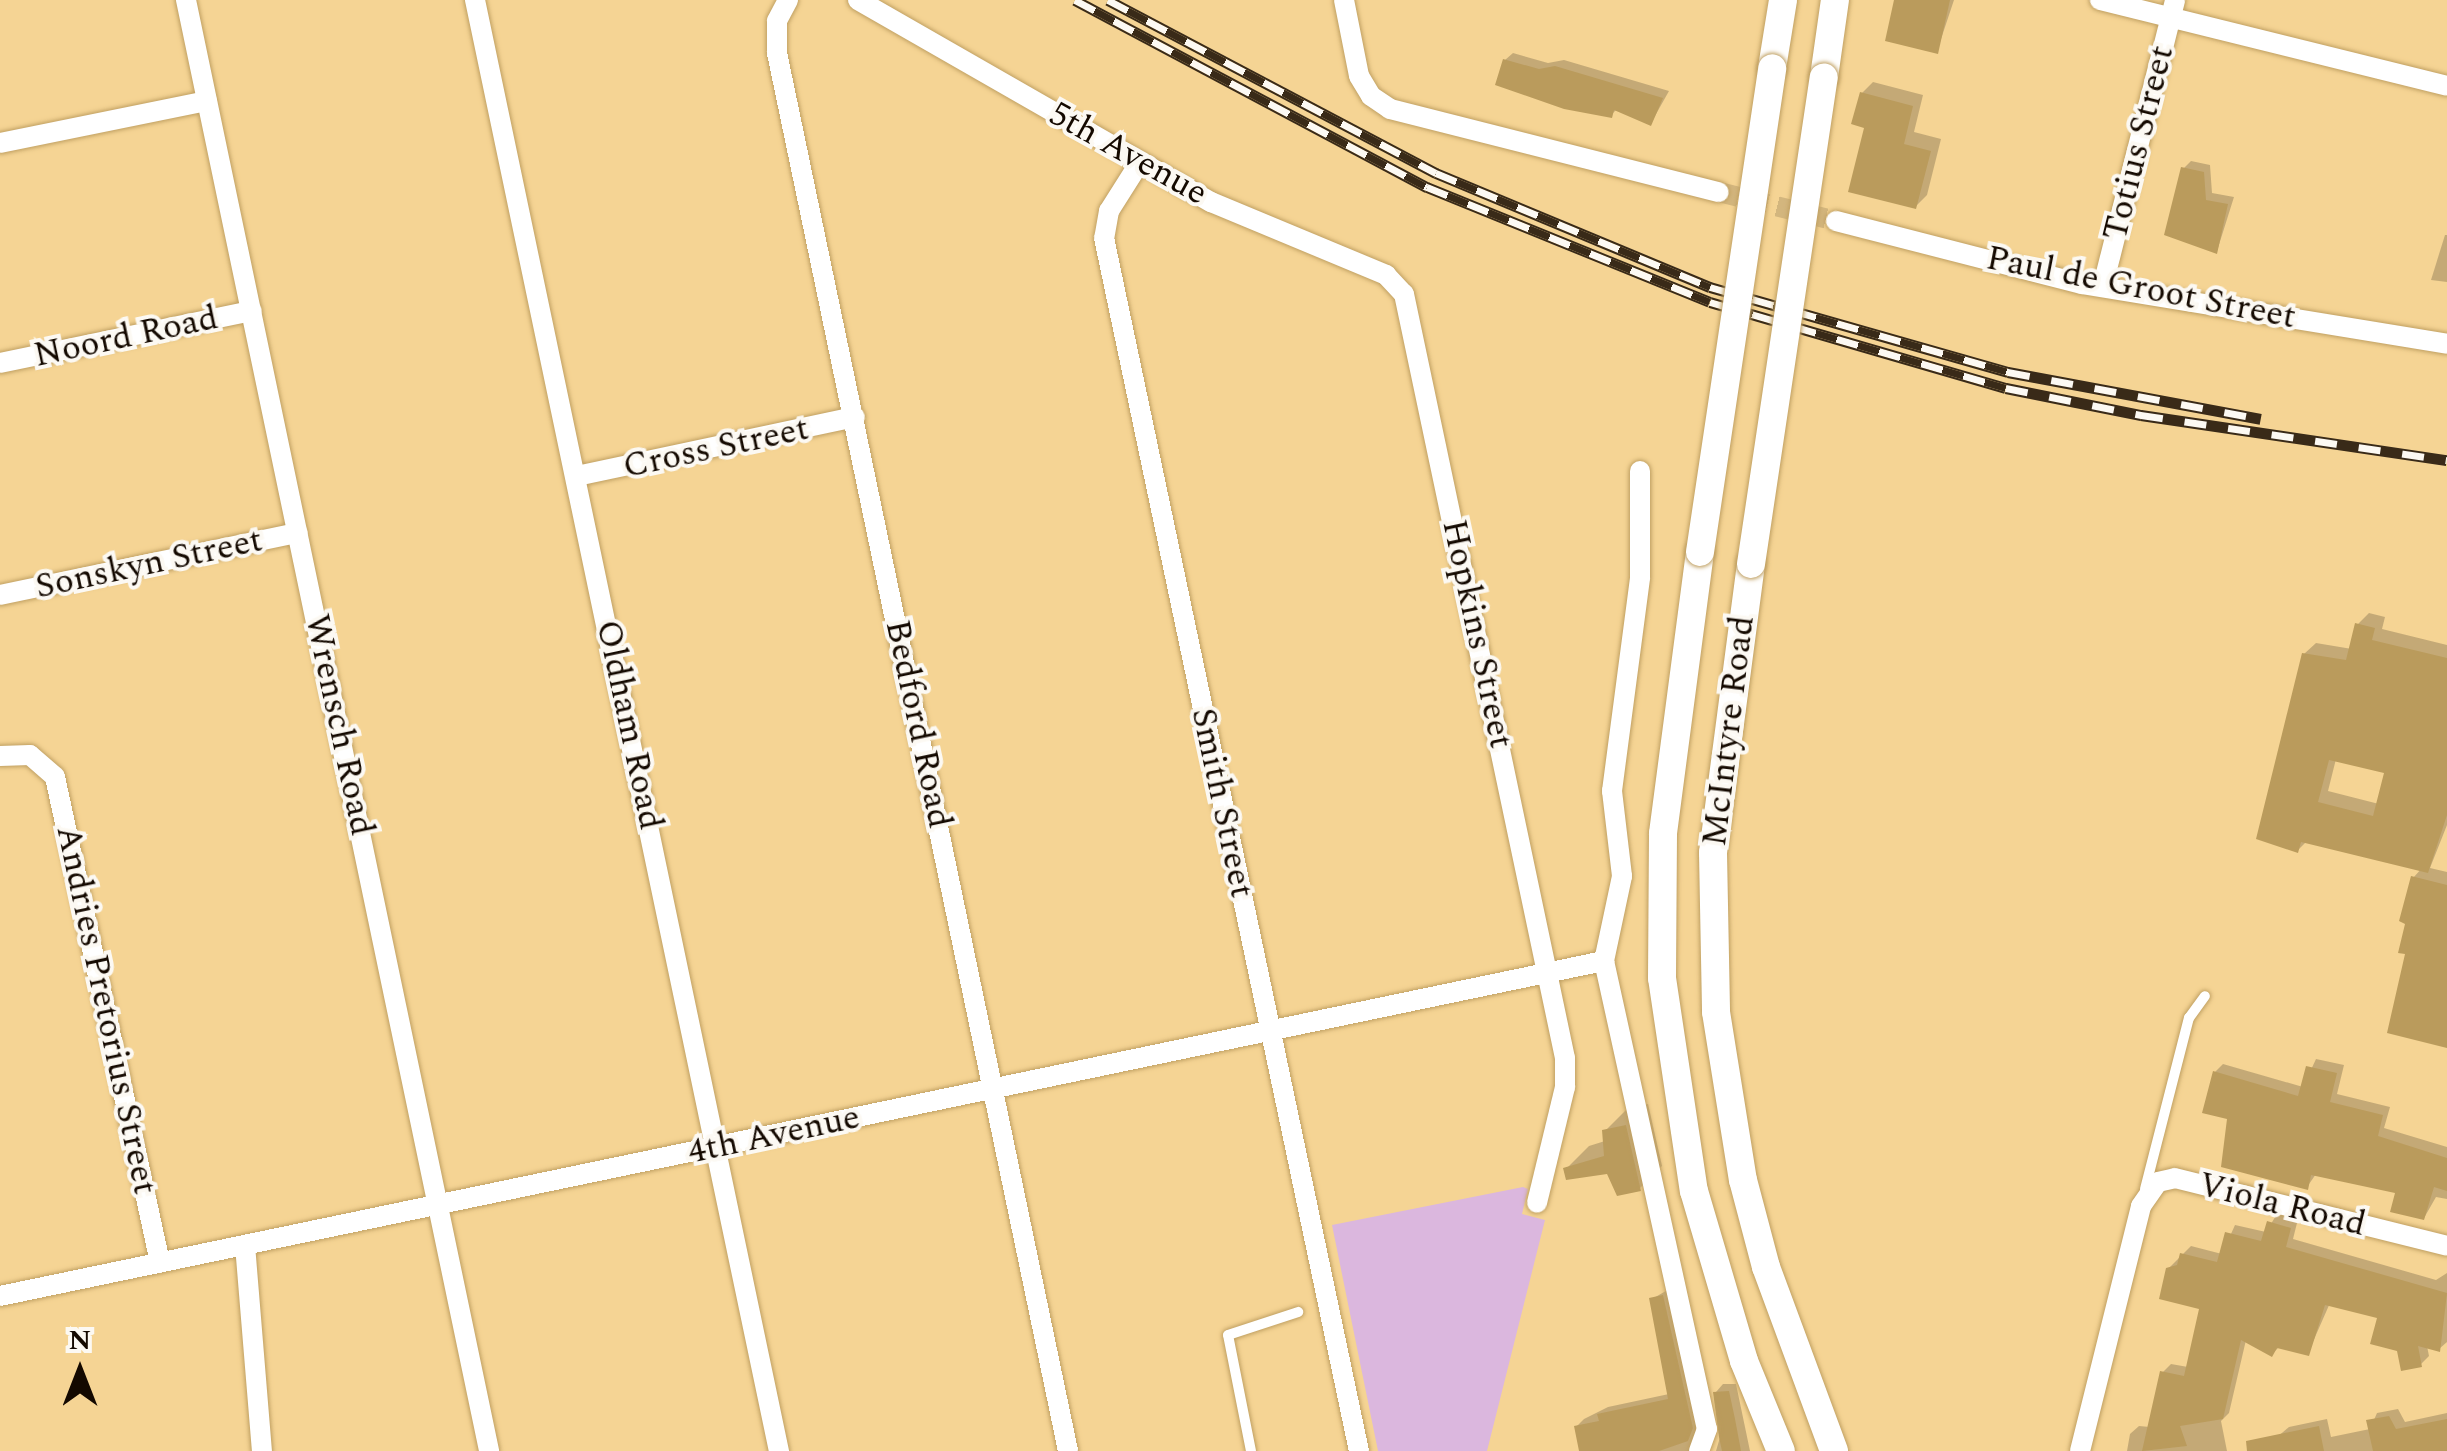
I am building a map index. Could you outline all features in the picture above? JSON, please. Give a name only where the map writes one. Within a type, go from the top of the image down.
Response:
[{"type":"main road","name":"McIntyre Road","points":[[1781,1451],[1744,1361],[1694,1191],[1662,978],[1664,834],[1700,552],[1783,0]]},
{"type":"main road","name":"McIntyre Road","points":[[1834,1451],[1766,1267],[1743,1180],[1716,1012],[1713,853],[1751,564],[1836,0]]},
{"type":"street","name":"Wrensch Road","points":[[186,0],[489,1451]]},
{"type":"street","name":"Oldham Road","points":[[475,0],[779,1451]]},
{"type":"street","name":"Bedford Road","points":[[788,0],[777,22],[776,53],[1068,1451]]},
{"type":"street","name":"5th Avenue","points":[[858,0],[1211,202],[1386,276],[1404,294]]},
{"type":"street","points":[[1344,0],[1360,76],[1371,96],[1390,109],[1719,192]]},
{"type":"street","points":[[2100,0],[2173,9],[2447,86]]},
{"type":"street","name":"Totius Street","points":[[2104,285],[2173,9]]},
{"type":"street","points":[[0,143],[208,101]]},
{"type":"street","name":"Smith Street","points":[[1140,162],[1109,210],[1104,238],[1359,1451]]},
{"type":"street","name":"Paul de Groot Street","points":[[1836,222],[2104,285],[2447,344]]},
{"type":"street","name":"Hopkins Street","points":[[1404,294],[1549,975],[1566,1074],[1537,1203]]},
{"type":"street","name":"Noord Road","points":[[0,363],[252,311]]},
{"type":"street","name":"Cross Street","points":[[577,476],[855,417]]},
{"type":"street","points":[[1640,471],[1640,577],[1612,791],[1622,876],[1604,962],[1707,1430],[1699,1451]]},
{"type":"street","name":"Sonskyn Street","points":[[0,595],[298,532]]},
{"type":"street","name":"Andries Pretorius Street","points":[[0,756],[44,761],[56,776],[160,1263]]},
{"type":"street","name":"4th Avenue","points":[[0,1296],[1604,962]]},
{"type":"street","name":"Viola Road","points":[[2141,1206],[2151,1187],[2175,1178],[2447,1246]]},
{"type":"street","points":[[2080,1451],[2141,1206]]},
{"type":"street","points":[[245,1245],[262,1451]]},
{"type":"lane","points":[[2141,1206],[2190,1018],[2206,996]]},
{"type":"lane","points":[[1251,1451],[1228,1335],[1298,1312]]},
{"type":"shaded area","points":[[1528,1189],[1522,1214],[1545,1220],[1487,1451],[1378,1451],[1332,1225]]},
{"type":"building","points":[[1894,0],[1950,0],[1938,54],[1885,41]]},
{"type":"building","points":[[1503,59],[1539,69],[1555,66],[1663,98],[1651,126],[1614,110],[1612,118],[1564,109],[1495,85]]},
{"type":"building","points":[[1860,92],[1913,106],[1904,144],[1931,151],[1916,209],[1848,192],[1864,128],[1851,124]]},
{"type":"building","points":[[2181,167],[2204,172],[2206,200],[2228,204],[2217,254],[2164,235]]},
{"type":"building","points":[[2355,623],[2375,628],[2372,640],[2447,658],[2447,815],[2428,873],[2301,842],[2298,853],[2256,839],[2302,653],[2346,660]],"holes":[[[2329,760],[2384,773],[2373,816],[2318,802]]]},
{"type":"building","points":[[2411,876],[2447,885],[2447,1048],[2387,1033],[2405,954],[2398,953],[2405,924],[2399,921]]},
{"type":"building","points":[[2306,1066],[2337,1073],[2330,1102],[2383,1115],[2378,1136],[2447,1158],[2447,1191],[2434,1187],[2424,1220],[2390,1212],[2395,1193],[2311,1175],[2308,1190],[2221,1167],[2227,1119],[2202,1113],[2213,1071],[2298,1096]]},
{"type":"building","points":[[1626,1125],[1641,1191],[1617,1196],[1607,1174],[1566,1180],[1563,1168],[1604,1156],[1602,1130]]},
{"type":"building","points":[[2267,1221],[2291,1228],[2286,1247],[2447,1293],[2440,1352],[2418,1346],[2422,1367],[2401,1371],[2397,1351],[2370,1344],[2377,1318],[2325,1305],[2309,1356],[2277,1348],[2272,1357],[2241,1340],[2223,1419],[2180,1426],[2187,1446],[2142,1451],[2160,1371],[2184,1376],[2199,1309],[2159,1299],[2166,1268],[2177,1265],[2180,1253],[2217,1262],[2225,1232],[2261,1241]]},
{"type":"building","points":[[1663,1295],[1693,1428],[1688,1441],[1659,1451],[1579,1451],[1574,1426],[1599,1421],[1597,1414],[1668,1399],[1649,1298]]},
{"type":"building","points":[[1729,1391],[1741,1451],[1722,1451],[1719,1437],[1713,1392]]},
{"type":"building","points":[[2389,1416],[2396,1429],[2447,1419],[2447,1451],[2373,1451],[2366,1420]]},
{"type":"building","points":[[2319,1426],[2324,1451],[2247,1451],[2246,1441]]},
{"type":"tunnel","points":[[1719,192],[1836,221]]},
{"type":"railway","points":[[1075,0],[1427,187],[1710,302],[2006,388],[2141,415],[2447,460]]},
{"type":"railway","points":[[1108,0],[1436,173],[1710,287],[2008,372],[2261,419]]}]
